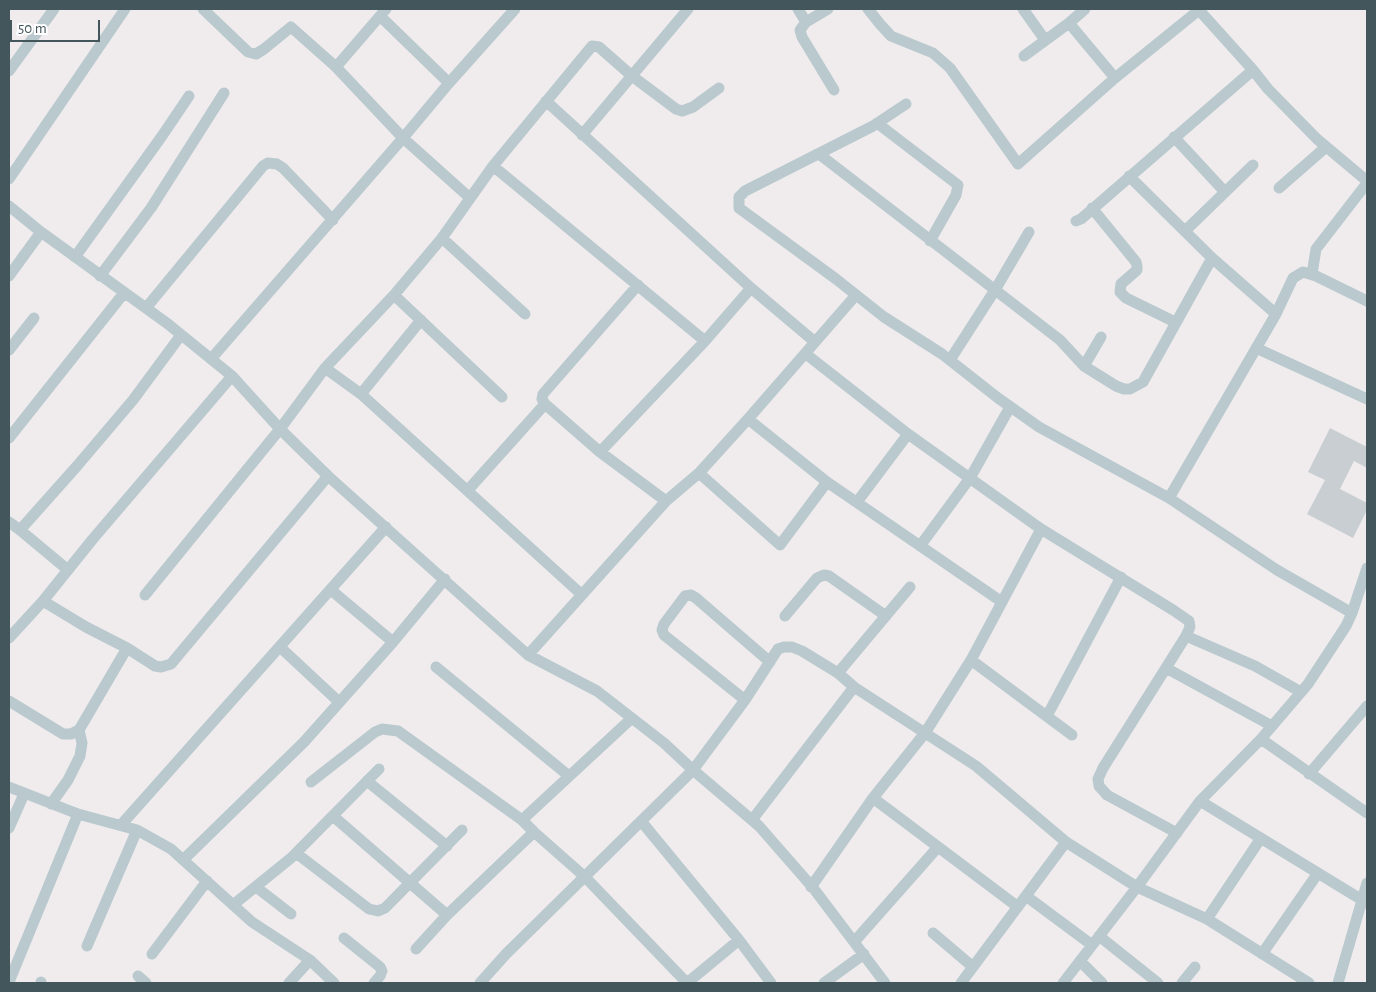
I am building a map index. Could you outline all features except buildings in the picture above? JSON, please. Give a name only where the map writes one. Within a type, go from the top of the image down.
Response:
[{"type":"street","points":[[9,70],[54,9]]},
{"type":"street","points":[[9,179],[126,9]]},
{"type":"street","points":[[203,9],[248,52],[256,54],[291,27],[336,67],[403,138],[470,198]]},
{"type":"street","points":[[211,359],[515,9]]},
{"type":"street","points":[[582,135],[688,9]]},
{"type":"street","points":[[798,9],[806,22]]},
{"type":"street","points":[[828,9],[806,22],[801,26],[800,30],[802,38],[834,90]]},
{"type":"street","points":[[868,9],[891,36],[933,53],[950,68],[1018,164],[1115,78],[1198,10],[1268,89],[1326,147],[1367,182],[1316,249],[1312,274]]},
{"type":"street","points":[[1023,9],[1046,40]]},
{"type":"street","points":[[1024,56],[1069,23],[1084,9]]},
{"type":"street","points":[[336,67],[383,12],[449,83]]},
{"type":"street","points":[[1069,23],[1115,78]]},
{"type":"street","points":[[144,595],[280,429],[325,368],[394,295],[442,238],[493,166],[592,46],[599,47],[632,76],[676,109],[682,111],[693,107],[719,88]]},
{"type":"street","points":[[1076,221],[1253,70]]},
{"type":"street","points":[[100,276],[151,208],[224,93]]},
{"type":"street","points":[[74,257],[189,96]]},
{"type":"street","points":[[546,101],[751,288],[815,342]]},
{"type":"street","points":[[906,104],[877,124],[745,191],[739,197],[739,208],[884,317],[950,360],[1039,427],[1169,498],[1277,570],[1352,613]]},
{"type":"street","points":[[877,124],[958,185],[956,195],[930,241]]},
{"type":"street","points":[[1174,137],[1225,192]]},
{"type":"street","points":[[1279,188],[1326,147]]},
{"type":"street","points":[[819,154],[1060,340],[1084,366],[1124,389],[1137,386],[1143,382],[1212,258]]},
{"type":"street","points":[[146,308],[263,166],[268,163],[278,164],[283,168],[332,220]]},
{"type":"street","points":[[1185,230],[1252,165]]},
{"type":"street","points":[[493,166],[705,341]]},
{"type":"street","points":[[1129,176],[1212,258],[1276,314]]},
{"type":"street","points":[[9,206],[74,257],[146,308],[232,376],[280,429],[328,476],[528,655],[597,691],[632,718],[759,826],[811,887],[885,983]]},
{"type":"street","points":[[1092,208],[1138,266],[1137,270],[1121,284],[1120,292],[1126,298],[1175,322]]},
{"type":"street","points":[[9,276],[41,232]]},
{"type":"street","points":[[950,360],[995,290],[1029,232]]},
{"type":"street","points":[[442,238],[525,314]]},
{"type":"street","points":[[1169,498],[1276,314],[1293,278],[1303,272],[1312,274],[1367,301]]},
{"type":"street","points":[[638,285],[546,389],[542,399],[545,404],[600,452],[666,501]]},
{"type":"street","points":[[600,452],[705,341],[751,288]]},
{"type":"street","points":[[9,438],[124,293]]},
{"type":"street","points":[[394,295],[502,396]]},
{"type":"street","points":[[528,655],[666,501],[699,473],[806,354],[856,295]]},
{"type":"street","points":[[9,350],[34,318]]},
{"type":"street","points":[[361,394],[421,320]]},
{"type":"street","points":[[20,530],[133,400],[181,335]]},
{"type":"street","points":[[1084,366],[1101,337]]},
{"type":"street","points":[[1256,348],[1367,399]]},
{"type":"street","points":[[806,354],[908,434],[1041,529],[1189,621],[1190,627],[1186,636],[1098,779],[1099,786],[1107,796],[1177,833]]},
{"type":"street","points":[[325,368],[361,394],[581,594]]},
{"type":"street","points":[[9,638],[43,601],[232,376]]},
{"type":"street","points":[[468,490],[545,404]]},
{"type":"street","points":[[920,546],[970,478],[1010,407]]},
{"type":"street","points":[[748,419],[827,482],[1002,602]]},
{"type":"street","points":[[857,502],[908,434]]},
{"type":"street","points":[[699,473],[780,545],[827,482]]},
{"type":"street","points":[[43,601],[86,627],[127,648],[155,666],[161,667],[171,664],[328,476]]},
{"type":"street","points":[[9,522],[68,570]]},
{"type":"street","points":[[121,825],[386,527]]},
{"type":"street","points":[[811,887],[873,798],[925,733],[971,660],[1041,529]]},
{"type":"street","points":[[1062,983],[1137,887],[1200,801],[1262,739],[1301,692],[1346,626],[1367,568]]},
{"type":"street","points":[[786,616],[817,578],[824,575],[829,576],[886,616]]},
{"type":"street","points":[[1047,716],[1121,577]]},
{"type":"street","points":[[183,860],[304,742],[393,642],[445,579]]},
{"type":"street","points":[[838,673],[910,587]]},
{"type":"street","points":[[331,590],[393,642]]},
{"type":"street","points":[[745,700],[664,635],[662,630],[664,624],[685,596],[691,595],[770,662]]},
{"type":"street","points":[[1186,636],[1255,666],[1301,692]]},
{"type":"street","points":[[480,983],[506,954],[693,770],[745,700],[778,649],[784,646],[802,651],[838,673],[854,687],[976,766],[1066,842],[1137,887],[1207,919],[1308,983]]},
{"type":"street","points":[[280,647],[339,702]]},
{"type":"street","points":[[9,701],[62,734],[72,734],[79,730],[127,648]]},
{"type":"street","points":[[971,660],[1072,735]]},
{"type":"street","points":[[436,667],[569,776]]},
{"type":"street","points":[[1166,668],[1272,726]]},
{"type":"street","points":[[752,820],[854,687]]},
{"type":"street","points":[[1309,774],[1367,706]]},
{"type":"street","points":[[522,820],[632,718]]},
{"type":"street","points":[[311,782],[375,732],[382,729],[394,729],[403,733],[522,820],[585,877],[687,983],[739,940]]},
{"type":"street","points":[[51,804],[68,780],[80,756],[82,743],[79,730]]},
{"type":"street","points":[[1262,739],[1309,774],[1367,813]]},
{"type":"street","points":[[233,905],[296,853],[379,769]]},
{"type":"street","points":[[367,781],[446,846]]},
{"type":"street","points":[[9,787],[78,814],[137,830],[171,849],[252,922],[310,960],[334,983]]},
{"type":"street","points":[[9,828],[24,794]]},
{"type":"street","points":[[873,798],[1018,907]]},
{"type":"street","points":[[1200,801],[1365,902]]},
{"type":"street","points":[[9,982],[78,814]]},
{"type":"street","points":[[332,816],[447,916]]},
{"type":"street","points":[[641,821],[739,940],[771,983]]},
{"type":"street","points":[[87,946],[137,830]]},
{"type":"street","points":[[296,853],[372,911],[378,912],[383,910],[462,830]]},
{"type":"street","points":[[416,949],[447,916],[534,832]]},
{"type":"street","points":[[1207,919],[1262,838]]},
{"type":"street","points":[[961,983],[1066,842]]},
{"type":"street","points":[[854,942],[938,847]]},
{"type":"street","points":[[1262,954],[1318,873]]},
{"type":"street","points":[[152,954],[207,882]]},
{"type":"street","points":[[1338,983],[1365,902],[1367,883]]},
{"type":"street","points":[[256,887],[291,914]]},
{"type":"street","points":[[1026,896],[1158,983]]},
{"type":"street","points":[[933,932],[973,967]]},
{"type":"street","points":[[344,938],[380,968],[382,971],[374,983]]},
{"type":"street","points":[[824,983],[864,954]]},
{"type":"street","points":[[289,983],[310,960]]},
{"type":"street","points":[[1080,961],[1102,983]]},
{"type":"street","points":[[1182,983],[1195,967]]}]
